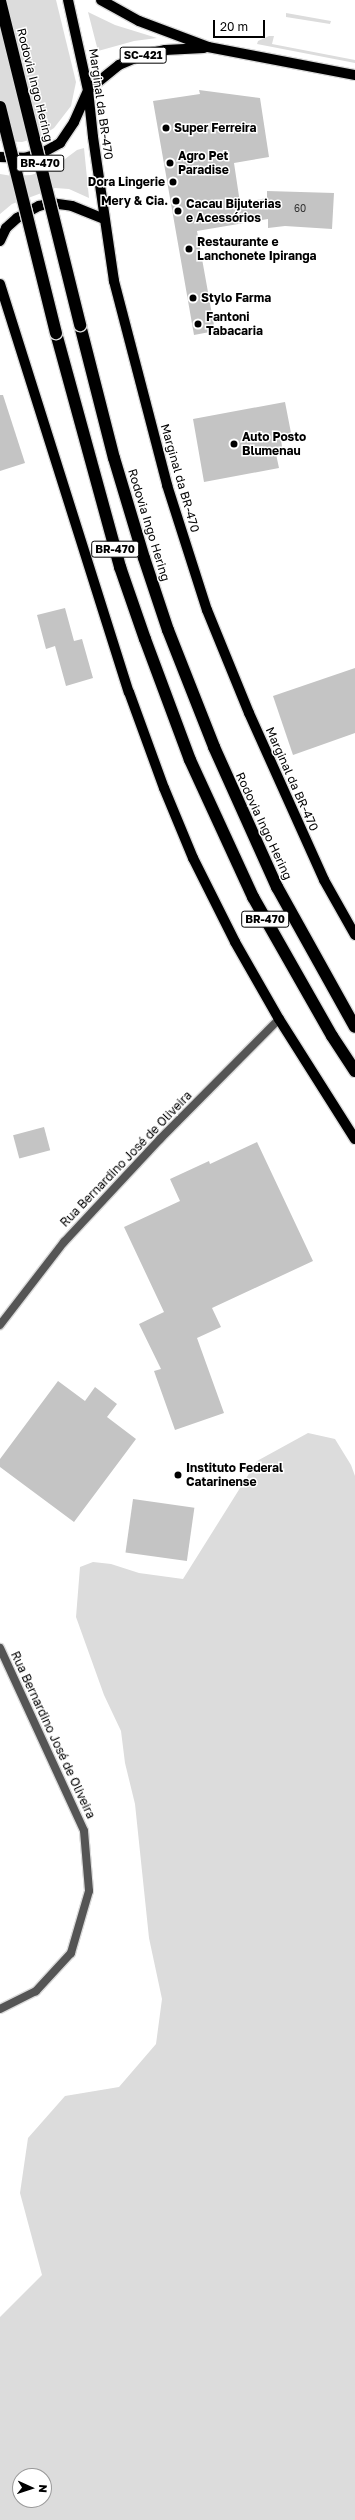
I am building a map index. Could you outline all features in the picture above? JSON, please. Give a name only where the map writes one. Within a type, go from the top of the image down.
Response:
[{"type":"highway","name":"Rodovia Ingo Hering","points":[[0,1],[114,458],[144,558],[168,630],[208,733],[276,887],[355,1027]]},
{"type":"highway","name":"BR-470","points":[[0,107],[56,332],[120,567],[145,640],[190,760],[253,897],[332,1036],[355,1071]]},
{"type":"main road","name":"Marginal da BR-470","points":[[68,0],[88,90],[104,219],[114,281],[166,485],[208,610],[249,713],[324,880],[355,935]]},
{"type":"main road","name":"SC-421","points":[[101,0],[139,21],[208,48],[355,75]]},
{"type":"main road","name":"SC-421","points":[[88,90],[118,64],[142,55],[165,50],[208,48]]},
{"type":"main road","points":[[0,157],[24,158],[42,153],[60,143],[74,122],[88,90]]},
{"type":"main road","points":[[0,241],[6,228],[17,218],[39,206],[51,203],[72,206],[104,219]]},
{"type":"main road","points":[[0,284],[129,692],[164,788],[193,858],[231,935],[279,1019],[355,1139]]},
{"type":"street","name":"Rua Bernardino José de Oliveira","points":[[0,1325],[64,1242],[160,1139],[279,1019]]},
{"type":"street","name":"Rua Bernardino José de Oliveira","points":[[0,1648],[84,1831],[89,1892],[71,1953],[36,1992],[0,2010]]},
{"type":"shaded area","points":[[0,0],[56,0],[76,82],[71,106],[54,128],[40,137],[22,142],[0,141]]},
{"type":"shaded area","points":[[88,12],[115,25],[157,38],[134,41],[98,51]]},
{"type":"shaded area","points":[[286,13],[331,21],[330,24],[286,17]]},
{"type":"shaded area","points":[[269,36],[274,36],[272,44],[355,60],[355,63],[257,44],[258,41]]},
{"type":"shaded area","points":[[84,148],[89,198],[69,189],[55,188],[12,204],[0,214],[0,174],[12,176],[31,175],[44,171],[57,165],[77,150]]},
{"type":"shaded area","points":[[308,1433],[335,1439],[351,1465],[355,1476],[355,2520],[0,2520],[0,2317],[42,2275],[20,2193],[28,2138],[65,2096],[119,2087],[156,2044],[162,1999],[149,1938],[135,1804],[125,1763],[121,1731],[104,1695],[76,1617],[80,1567],[93,1562],[111,1564],[139,1573],[183,1579],[257,1461]]},
{"type":"building","points":[[199,90],[260,98],[269,157],[234,163],[240,203],[267,198],[267,191],[334,193],[332,229],[285,226],[268,228],[268,219],[197,231],[215,331],[194,335],[153,101],[200,94]]},
{"type":"building","points":[[0,395],[3,395],[25,463],[0,471]]},
{"type":"building","points":[[285,402],[292,438],[281,440],[283,453],[276,454],[279,468],[204,482],[193,419]]},
{"type":"building","points":[[65,608],[74,641],[82,639],[93,678],[66,686],[55,646],[46,649],[37,615]]},
{"type":"building","points":[[355,668],[355,733],[293,755],[273,696]]},
{"type":"building","points":[[44,1127],[50,1150],[19,1158],[13,1135]]},
{"type":"building","points":[[257,1142],[313,1261],[212,1308],[221,1327],[197,1338],[224,1413],[175,1430],[154,1371],[161,1369],[139,1324],[164,1312],[124,1227],[180,1201],[170,1179],[209,1161],[210,1164]]},
{"type":"building","points":[[58,1381],[85,1401],[95,1387],[117,1404],[107,1417],[136,1439],[74,1522],[0,1467],[0,1459]]},
{"type":"building","points":[[133,1499],[194,1508],[187,1561],[125,1552]]},
{"type":"place","name":"Super Ferreira","points":[[166,128]]},
{"type":"place","name":"Agro Pet Paradise","points":[[170,163]]},
{"type":"place","name":"Dora Lingerie","points":[[173,182]]},
{"type":"place","name":"Mery & Cia.","points":[[176,201]]},
{"type":"place","name":"Cacau Bijuterias e Acessórios","points":[[178,211]]},
{"type":"place","name":"Restaurante e Lanchonete Ipiranga","points":[[189,249]]},
{"type":"place","name":"Stylo Farma","points":[[193,298]]},
{"type":"place","name":"Fantoni Tabacaria","points":[[198,324]]},
{"type":"place","name":"Auto Posto Blumenau","points":[[234,444]]},
{"type":"place","name":"Instituto Federal Catarinense","points":[[178,1475]]}]
